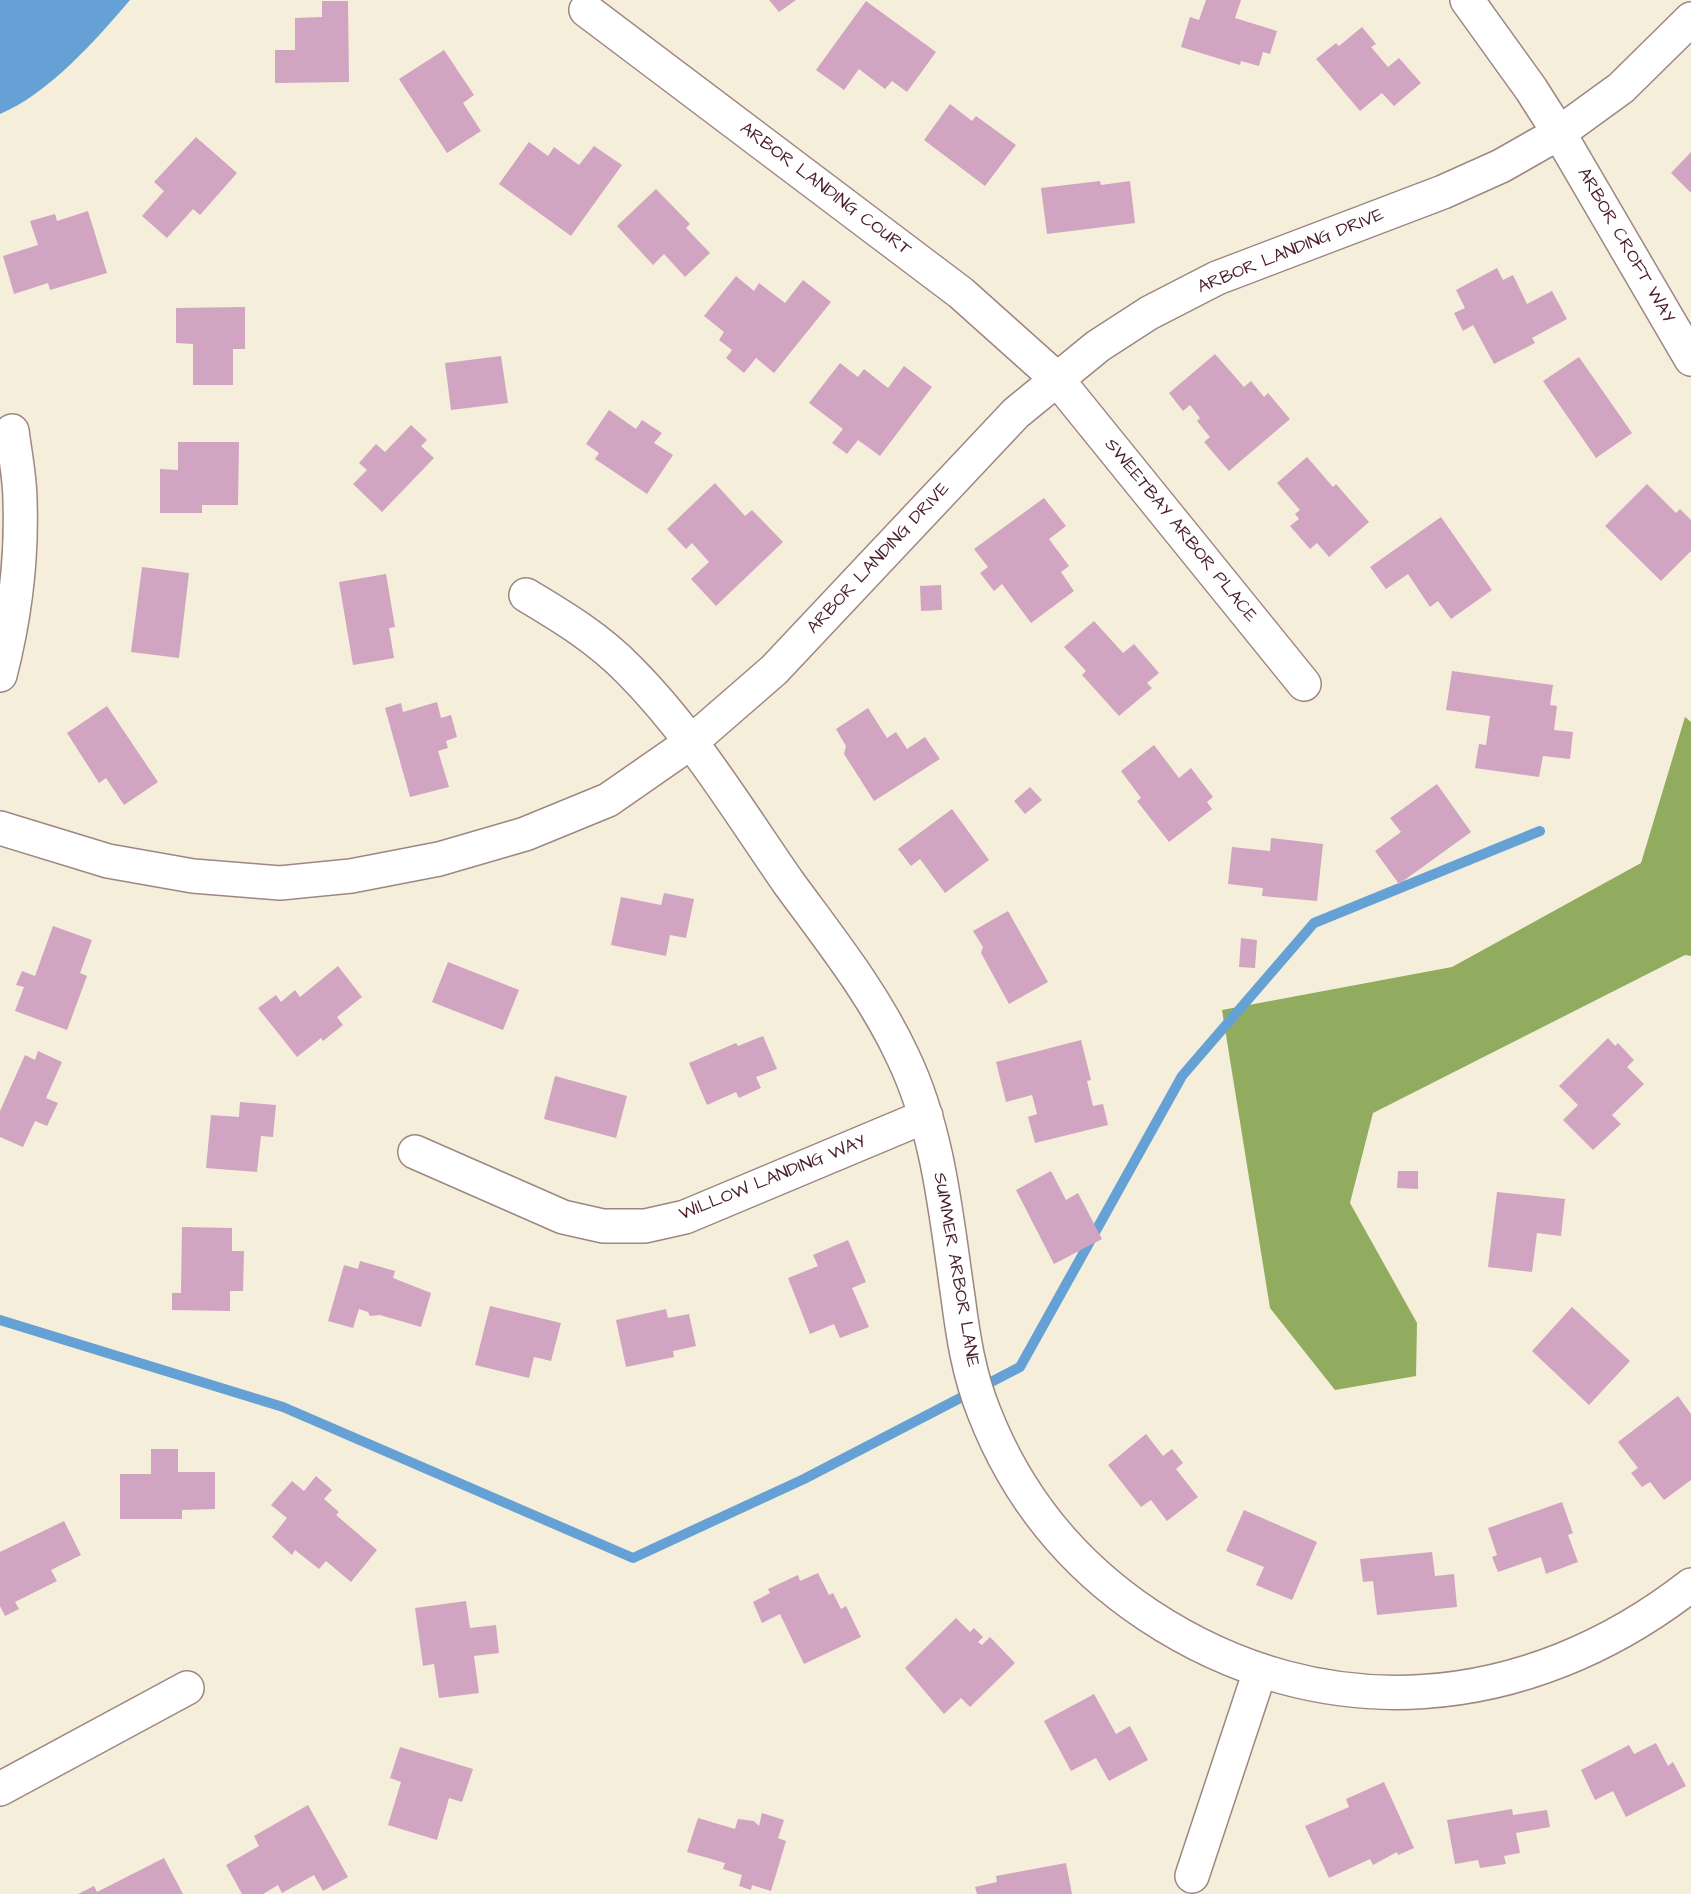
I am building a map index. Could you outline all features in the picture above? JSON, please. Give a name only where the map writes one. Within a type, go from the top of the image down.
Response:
[{"type":"street","name":"ARBOR CROFT WAY","points":[[1467,0],[1531,89],[1559,133],[1691,359]]},
{"type":"street","name":"ARBOR LANDING COURT","points":[[586,9],[961,293],[1056,378]]},
{"type":"street","name":"ARBOR LANDING DRIVE","points":[[0,828],[108,861],[193,876],[280,883],[351,876],[439,859],[525,834],[608,800],[690,743],[774,670],[1016,413],[1098,346],[1149,313],[1217,278],[1443,192],[1501,166],[1559,133],[1621,88],[1691,19]]},
{"type":"street","name":"SWEETBAY ARBOR PLACE","points":[[1056,378],[1304,684]]},
{"type":"street","points":[[0,675],[11,632],[20,566],[20,498],[12,431]]},
{"type":"street","name":"SUMMER ARBOR LANE","points":[[526,595],[579,627],[627,667],[669,713],[874,1003],[904,1059],[926,1116],[941,1181],[966,1353],[983,1410],[1008,1466],[1040,1517],[1072,1554],[1120,1596],[1174,1632],[1260,1671],[1305,1684],[1365,1692],[1414,1693],[1475,1686],[1535,1670],[1594,1646],[1650,1614],[1691,1584]]},
{"type":"street","name":"WILLOW LANDING WAY","points":[[416,1152],[563,1217],[603,1226],[645,1226],[685,1217],[926,1116]]},
{"type":"street","points":[[1192,1876],[1260,1671]]},
{"type":"street","points":[[0,1789],[187,1688]]},
{"type":"green space","points":[[1685,717],[1691,722],[1691,956],[1685,955],[1373,1113],[1350,1203],[1417,1323],[1416,1376],[1335,1390],[1270,1308],[1222,1010],[1452,967],[1641,863]]},
{"type":"water","points":[[0,0],[130,0],[87,48],[54,79],[18,105],[0,114]]},
{"type":"building","points":[[769,0],[796,0],[779,12]]},
{"type":"building","points":[[1206,0],[1241,0],[1235,18],[1277,31],[1270,54],[1263,52],[1259,66],[1241,61],[1240,65],[1181,47],[1190,17],[1199,20]]},
{"type":"building","points":[[322,1],[348,1],[349,82],[275,83],[275,50],[295,50],[295,18],[322,17]]},
{"type":"building","points":[[866,1],[936,52],[907,92],[892,81],[885,89],[859,69],[844,90],[816,70]]},
{"type":"building","points":[[1362,27],[1376,44],[1371,47],[1388,67],[1399,58],[1421,83],[1394,106],[1382,93],[1360,111],[1316,59],[1336,43],[1339,46]]},
{"type":"building","points":[[444,50],[474,95],[463,103],[481,131],[447,153],[399,79]]},
{"type":"building","points":[[950,104],[972,121],[976,116],[1016,145],[985,186],[924,140]]},
{"type":"building","points":[[196,137],[237,173],[200,215],[193,209],[167,238],[142,216],[164,191],[154,182]]},
{"type":"building","points":[[529,142],[548,156],[554,147],[579,165],[594,146],[622,165],[571,236],[499,184]]},
{"type":"building","points":[[1691,152],[1691,193],[1671,173]]},
{"type":"building","points":[[1100,181],[1101,185],[1130,181],[1135,223],[1047,234],[1041,188]]},
{"type":"building","points":[[656,189],[690,224],[686,228],[710,253],[685,277],[664,254],[653,265],[617,226]]},
{"type":"building","points":[[88,211],[107,273],[50,290],[48,283],[14,294],[3,256],[38,245],[30,221],[55,214],[57,221]]},
{"type":"building","points":[[1497,268],[1503,280],[1513,275],[1527,304],[1552,291],[1567,319],[1532,338],[1535,343],[1494,364],[1473,325],[1463,331],[1454,313],[1465,308],[1456,290]]},
{"type":"building","points":[[736,276],[754,291],[759,283],[785,303],[803,280],[831,302],[774,373],[756,358],[744,373],[726,358],[732,350],[719,340],[724,332],[704,316]]},
{"type":"building","points":[[245,307],[245,349],[233,349],[233,385],[193,385],[193,344],[176,343],[176,308]]},
{"type":"building","points":[[1215,354],[1244,387],[1251,381],[1264,397],[1268,393],[1290,419],[1229,471],[1204,442],[1210,437],[1197,421],[1200,418],[1190,405],[1183,411],[1169,393]]},
{"type":"building","points":[[501,356],[508,403],[451,410],[445,363]]},
{"type":"building","points":[[1579,357],[1632,433],[1596,458],[1543,381]]},
{"type":"building","points":[[840,363],[858,377],[864,369],[888,388],[904,366],[932,387],[880,456],[858,440],[847,454],[832,443],[843,429],[809,403]]},
{"type":"building","points":[[609,410],[636,429],[642,420],[662,433],[654,443],[673,455],[647,494],[595,459],[599,453],[586,444]]},
{"type":"building","points":[[411,425],[427,440],[421,446],[434,458],[382,512],[353,484],[367,470],[359,463],[376,444],[385,452]]},
{"type":"building","points":[[178,442],[239,442],[238,505],[202,505],[202,513],[160,513],[160,469],[178,470]]},
{"type":"building","points":[[1307,457],[1333,487],[1336,484],[1369,522],[1329,557],[1317,543],[1310,549],[1290,526],[1299,519],[1295,514],[1300,510],[1277,483]]},
{"type":"building","points":[[715,483],[745,516],[752,510],[783,542],[716,606],[691,579],[709,562],[692,543],[686,549],[667,529]]},
{"type":"building","points":[[1647,484],[1676,513],[1680,509],[1691,520],[1691,551],[1661,581],[1605,526]]},
{"type":"building","points":[[1044,498],[1066,526],[1049,539],[1069,566],[1061,572],[1074,591],[1031,623],[1002,584],[994,591],[980,573],[988,567],[974,549]]},
{"type":"building","points":[[1441,517],[1492,590],[1451,619],[1438,601],[1430,607],[1408,574],[1386,589],[1370,567]]},
{"type":"building","points":[[142,567],[189,573],[179,658],[131,652]]},
{"type":"building","points":[[386,574],[395,627],[389,628],[394,658],[353,665],[339,582]]},
{"type":"building","points":[[941,585],[942,610],[921,611],[920,586]]},
{"type":"building","points":[[1094,621],[1123,653],[1134,644],[1159,673],[1147,683],[1152,688],[1119,716],[1082,675],[1086,671],[1064,647]]},
{"type":"building","points":[[1452,671],[1553,685],[1550,705],[1557,706],[1554,730],[1573,732],[1570,759],[1543,756],[1539,777],[1475,768],[1479,744],[1486,745],[1490,716],[1446,710]]},
{"type":"building","points":[[437,702],[441,718],[451,715],[457,737],[446,741],[448,748],[438,751],[449,787],[410,797],[385,708],[401,703],[403,712]]},
{"type":"building","points":[[107,706],[158,782],[124,805],[106,778],[99,783],[67,733]]},
{"type":"building","points":[[868,708],[887,738],[896,732],[907,749],[925,737],[940,759],[874,801],[844,754],[846,746],[836,729]]},
{"type":"building","points":[[1154,745],[1179,778],[1191,768],[1213,797],[1207,802],[1212,809],[1169,842],[1137,801],[1141,798],[1121,771]]},
{"type":"building","points":[[1437,784],[1471,832],[1399,884],[1375,851],[1401,832],[1390,818]]},
{"type":"building","points":[[1030,787],[1042,800],[1025,814],[1014,801]]},
{"type":"building","points":[[952,809],[989,860],[945,893],[920,859],[911,866],[898,849]]},
{"type":"building","points":[[1271,838],[1323,844],[1317,901],[1262,896],[1263,888],[1228,884],[1232,847],[1270,851]]},
{"type":"building","points":[[664,893],[694,899],[686,938],[670,935],[666,956],[611,945],[621,897],[661,905]]},
{"type":"building","points":[[1008,911],[1048,982],[1009,1004],[981,953],[983,947],[973,931]]},
{"type":"building","points":[[53,926],[92,940],[80,973],[87,976],[67,1030],[15,1011],[24,987],[16,985],[22,971],[35,976]]},
{"type":"building","points":[[1241,938],[1257,940],[1255,968],[1239,967]]},
{"type":"building","points":[[448,962],[519,990],[503,1030],[432,1002]]},
{"type":"building","points":[[338,966],[362,997],[337,1017],[343,1025],[323,1041],[321,1038],[297,1057],[258,1008],[276,995],[281,1002],[295,990],[300,997]]},
{"type":"building","points":[[763,1036],[777,1069],[756,1077],[761,1088],[739,1098],[736,1092],[707,1105],[689,1063],[736,1043],[738,1046]]},
{"type":"building","points":[[1608,1038],[1615,1046],[1618,1043],[1634,1060],[1627,1067],[1644,1084],[1612,1115],[1621,1124],[1593,1150],[1563,1120],[1578,1105],[1559,1086]]},
{"type":"building","points":[[1081,1040],[1091,1080],[1087,1081],[1093,1106],[1103,1104],[1108,1125],[1035,1143],[1028,1117],[1037,1114],[1032,1095],[1006,1102],[996,1062]]},
{"type":"building","points":[[38,1051],[62,1062],[46,1098],[58,1103],[47,1126],[35,1121],[23,1147],[0,1137],[0,1111],[25,1055],[35,1060]]},
{"type":"building","points":[[555,1076],[627,1096],[616,1138],[544,1119]]},
{"type":"building","points":[[240,1102],[276,1105],[273,1137],[261,1136],[257,1172],[206,1168],[211,1115],[239,1117]]},
{"type":"building","points":[[1051,1171],[1066,1200],[1078,1193],[1102,1239],[1054,1264],[1016,1190]]},
{"type":"building","points":[[1398,1171],[1418,1171],[1418,1189],[1397,1188]]},
{"type":"building","points":[[1497,1192],[1565,1199],[1561,1236],[1537,1233],[1532,1272],[1488,1267]]},
{"type":"building","points":[[182,1227],[232,1228],[232,1251],[244,1251],[243,1291],[230,1291],[230,1311],[172,1310],[172,1293],[181,1293]]},
{"type":"building","points":[[848,1240],[866,1282],[852,1288],[869,1327],[840,1338],[834,1324],[810,1334],[788,1278],[818,1266],[813,1255]]},
{"type":"building","points":[[360,1261],[395,1271],[393,1278],[431,1293],[421,1327],[380,1315],[370,1316],[368,1312],[359,1309],[353,1328],[328,1321],[344,1265],[358,1269]]},
{"type":"building","points":[[490,1306],[561,1323],[551,1361],[534,1357],[529,1378],[475,1365]]},
{"type":"building","points":[[1572,1307],[1630,1361],[1589,1405],[1532,1351]]},
{"type":"building","points":[[666,1309],[668,1318],[689,1314],[696,1346],[673,1351],[674,1357],[626,1367],[616,1320]]},
{"type":"building","points":[[1678,1396],[1691,1414],[1691,1480],[1664,1500],[1650,1482],[1642,1487],[1631,1473],[1638,1468],[1618,1442]]},
{"type":"building","points":[[1146,1434],[1163,1456],[1172,1449],[1183,1463],[1176,1469],[1198,1497],[1167,1521],[1151,1500],[1141,1507],[1108,1465]]},
{"type":"building","points":[[151,1449],[178,1449],[178,1472],[215,1472],[215,1509],[182,1510],[182,1519],[120,1519],[120,1474],[151,1474]]},
{"type":"building","points":[[316,1476],[332,1490],[324,1499],[339,1512],[336,1515],[377,1550],[351,1582],[326,1561],[319,1569],[295,1550],[292,1555],[272,1537],[287,1518],[271,1505],[292,1481],[304,1491]]},
{"type":"building","points":[[1562,1502],[1573,1533],[1568,1535],[1578,1562],[1546,1574],[1541,1557],[1498,1572],[1492,1557],[1497,1555],[1488,1528]]},
{"type":"building","points":[[1244,1510],[1317,1542],[1292,1600],[1256,1585],[1264,1567],[1226,1551]]},
{"type":"building","points":[[64,1521],[81,1555],[51,1570],[57,1581],[15,1602],[19,1609],[5,1616],[0,1606],[0,1552]]},
{"type":"building","points":[[1432,1552],[1435,1576],[1454,1574],[1457,1607],[1377,1615],[1373,1581],[1363,1582],[1360,1559]]},
{"type":"building","points":[[818,1573],[829,1595],[833,1593],[841,1609],[846,1606],[861,1637],[804,1664],[780,1614],[762,1623],[753,1602],[770,1593],[768,1589],[798,1575],[800,1581]]},
{"type":"building","points":[[466,1601],[470,1628],[496,1625],[499,1653],[474,1656],[479,1693],[439,1698],[434,1664],[423,1666],[415,1608]]},
{"type":"building","points":[[956,1618],[970,1632],[974,1628],[983,1637],[978,1642],[982,1645],[990,1637],[1015,1663],[970,1707],[961,1698],[944,1714],[905,1668]]},
{"type":"building","points":[[1094,1694],[1116,1734],[1130,1726],[1148,1760],[1109,1781],[1096,1758],[1071,1771],[1044,1721]]},
{"type":"building","points":[[1656,1743],[1668,1766],[1673,1762],[1686,1786],[1626,1817],[1613,1791],[1595,1800],[1581,1770],[1629,1745],[1634,1754]]},
{"type":"building","points":[[400,1747],[473,1769],[462,1802],[449,1798],[437,1840],[388,1825],[401,1782],[390,1778]]},
{"type":"building","points":[[1384,1782],[1414,1848],[1398,1855],[1397,1852],[1373,1865],[1370,1859],[1329,1878],[1305,1826],[1349,1807],[1346,1799]]},
{"type":"building","points":[[308,1805],[348,1877],[323,1891],[314,1875],[282,1893],[278,1885],[263,1894],[242,1894],[226,1865],[259,1846],[254,1836]]},
{"type":"building","points":[[1512,1809],[1513,1815],[1547,1810],[1550,1827],[1516,1833],[1520,1853],[1504,1856],[1506,1864],[1480,1868],[1478,1860],[1455,1864],[1447,1820]]},
{"type":"building","points":[[762,1813],[784,1820],[778,1838],[786,1841],[771,1891],[752,1885],[751,1890],[739,1886],[742,1875],[723,1869],[725,1863],[687,1852],[698,1818],[735,1829],[738,1819],[754,1821],[759,1826]]},
{"type":"building","points":[[164,1858],[183,1894],[78,1894],[94,1886],[97,1892]]},
{"type":"building","points":[[1066,1863],[1072,1894],[977,1894],[975,1887],[997,1882],[996,1876]]},
{"type":"waterway","points":[[0,1320],[283,1407],[633,1558],[804,1479],[1020,1367],[1182,1076],[1314,923],[1540,831]]}]
